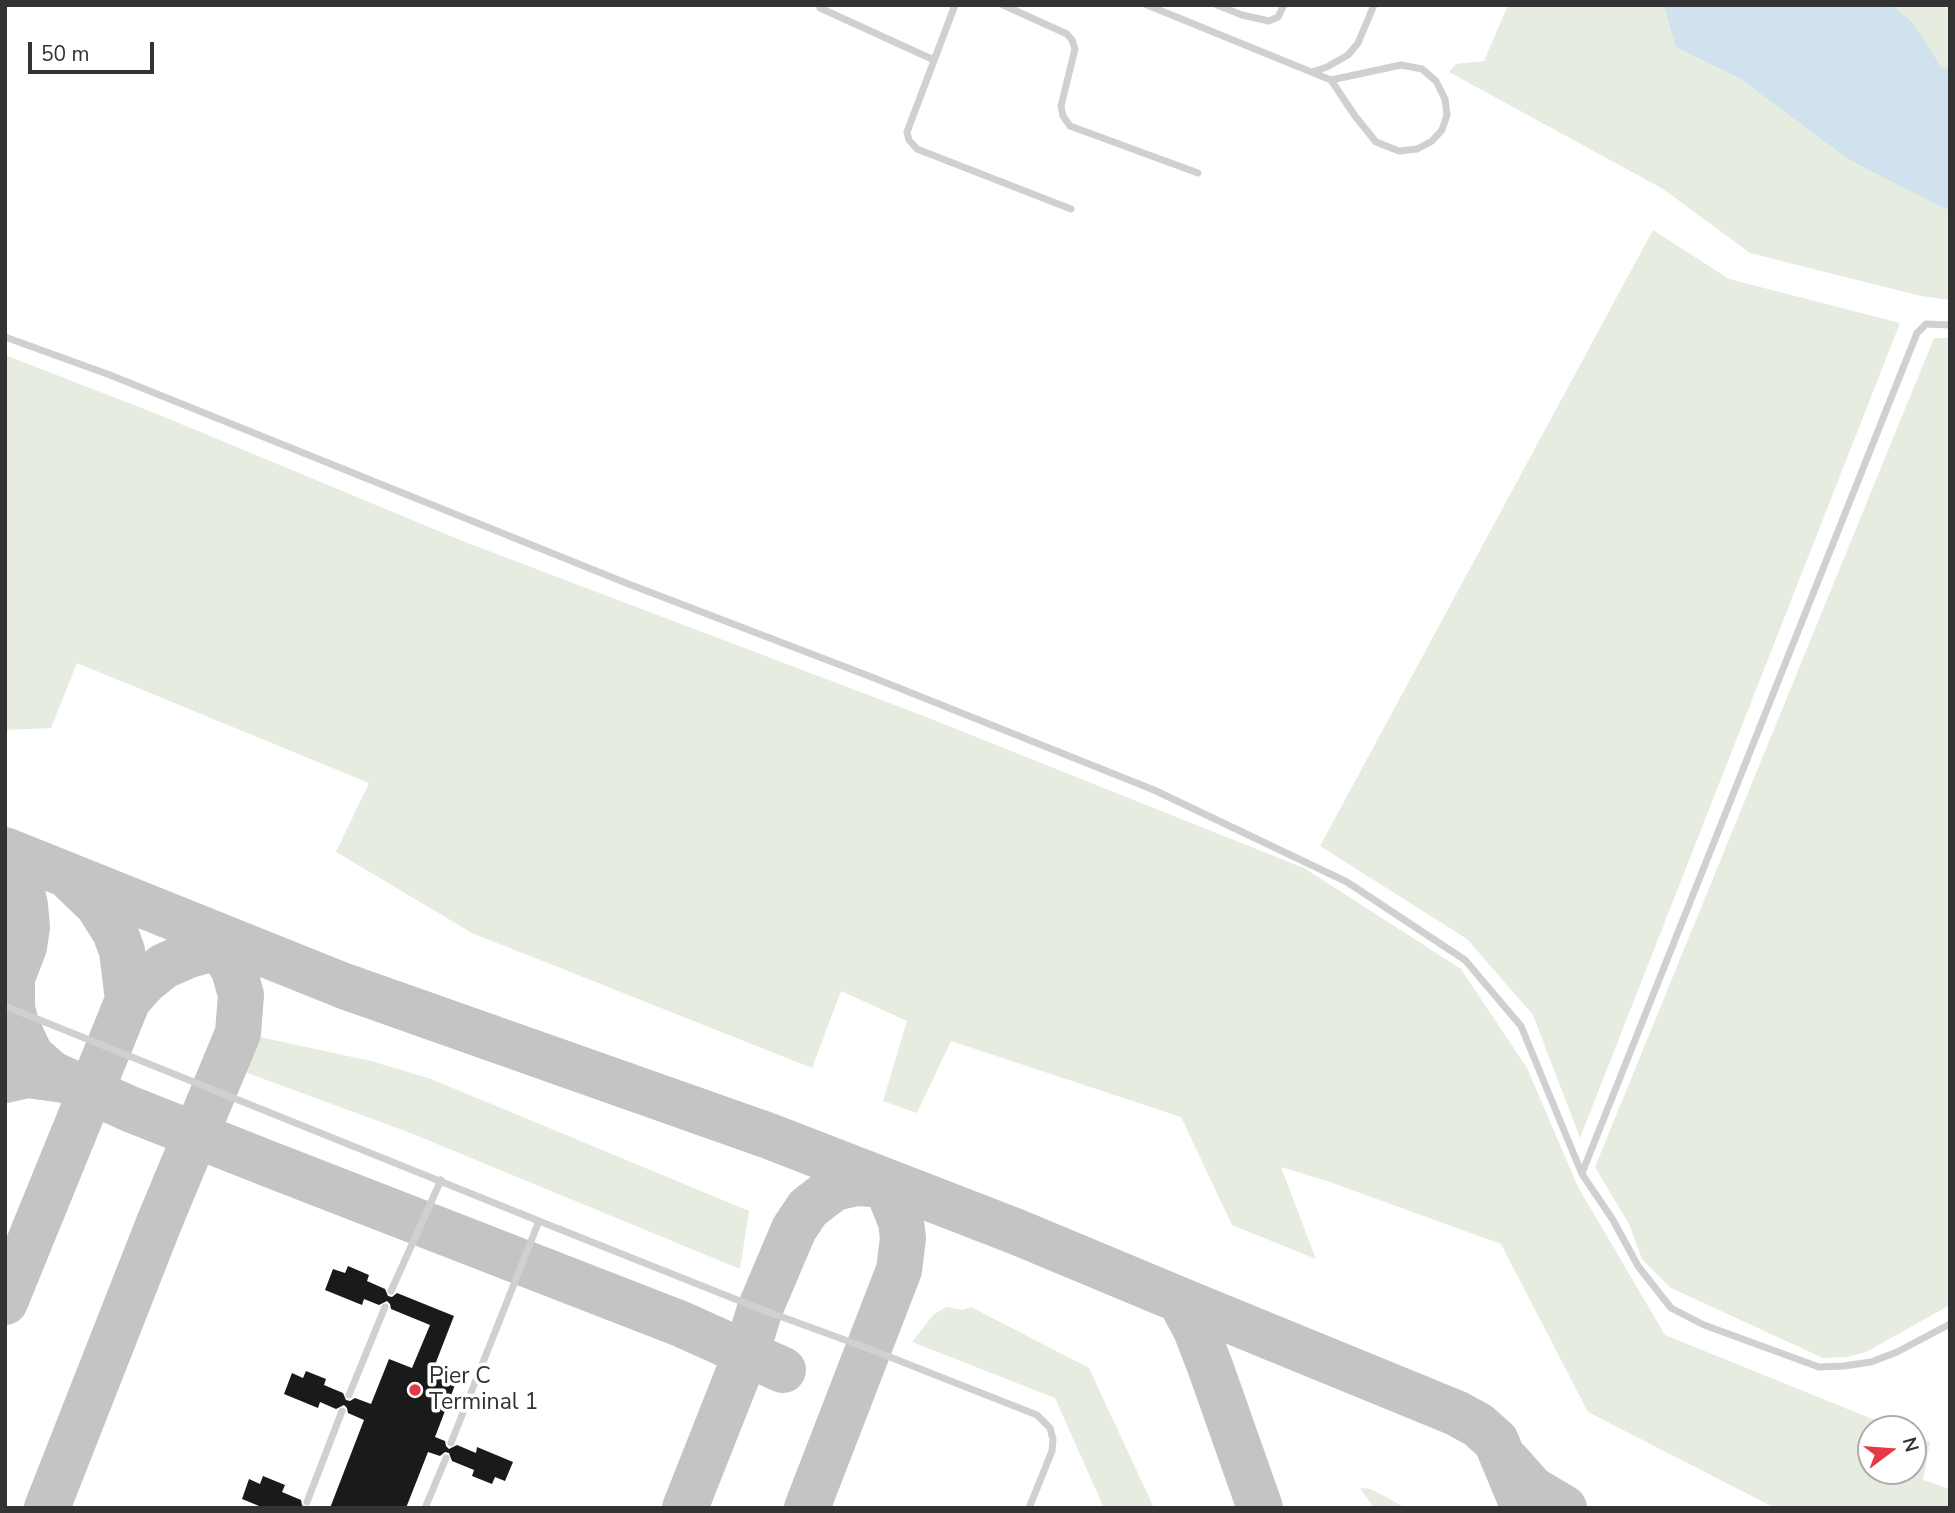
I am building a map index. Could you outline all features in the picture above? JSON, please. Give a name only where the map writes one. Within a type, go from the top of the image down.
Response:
[{"type":"lane","points":[[955,5],[907,132],[909,140],[917,149],[1071,209]]},
{"type":"lane","points":[[1003,5],[1067,34],[1072,40],[1075,50],[1061,106],[1063,116],[1070,126],[1198,173]]},
{"type":"lane","points":[[1147,5],[1331,80],[1376,142],[1399,150],[1417,149],[1432,141],[1442,130],[1447,114],[1445,99],[1436,81],[1422,69],[1401,65],[1331,80]]},
{"type":"lane","points":[[1217,5],[1242,16],[1269,21],[1278,17],[1284,5]]},
{"type":"lane","points":[[1312,72],[1348,55],[1358,43],[1374,5]]},
{"type":"lane","points":[[820,8],[934,60]]},
{"type":"lane","points":[[1582,1174],[1917,333],[1926,324],[1950,325]]},
{"type":"lane","points":[[5,337],[110,375],[626,583],[869,676],[1154,790],[1348,883],[1465,960],[1521,1026],[1582,1174],[1613,1220],[1638,1266],[1671,1308],[1704,1325],[1819,1367],[1871,1362],[1897,1352],[1950,1324]]},
{"type":"lane","points":[[5,1006],[760,1309],[1037,1415],[1050,1428],[1052,1451],[1029,1508]]},
{"type":"lane","points":[[391,1291],[441,1180]]},
{"type":"lane","points":[[451,1443],[539,1221]]},
{"type":"lane","points":[[349,1395],[385,1307]]},
{"type":"lane","points":[[307,1502],[342,1411]]},
{"type":"lane","points":[[425,1508],[446,1458]]},
{"type":"shaded area","points":[[1508,5],[1950,5],[1950,300],[1921,296],[1750,253],[1663,189],[1449,72],[1456,64],[1484,61]]},
{"type":"shaded area","points":[[1653,230],[1729,279],[1900,323],[1580,1138],[1533,1015],[1467,939],[1320,846]]},
{"type":"shaded area","points":[[1934,338],[1950,338],[1950,1305],[1866,1352],[1847,1357],[1823,1358],[1671,1288],[1642,1259],[1629,1224],[1595,1167]]},
{"type":"shaded area","points":[[5,355],[157,414],[465,542],[921,715],[1304,868],[1461,969],[1527,1068],[1578,1187],[1665,1335],[1862,1415],[1857,1415],[1857,1485],[1927,1485],[1927,1481],[1950,1489],[1950,1508],[1775,1508],[1588,1412],[1501,1244],[1281,1167],[1316,1259],[1232,1225],[1181,1117],[951,1041],[917,1113],[883,1101],[907,1021],[841,991],[812,1068],[472,933],[336,852],[369,783],[77,663],[51,728],[5,730]]},
{"type":"shaded area","points":[[255,1036],[371,1061],[431,1079],[749,1211],[740,1269],[408,1132],[242,1071]]},
{"type":"shaded area","points":[[946,1307],[963,1310],[971,1307],[1089,1368],[1154,1508],[1104,1508],[1055,1398],[912,1342],[933,1315]]},
{"type":"shaded area","points":[[1360,1488],[1371,1489],[1406,1508],[1374,1508]]},
{"type":"water","points":[[1664,5],[1891,5],[1913,23],[1941,67],[1950,69],[1950,207],[1946,209],[1848,159],[1741,79],[1676,47]]},
{"type":"building","name":"Pier C Terminal 1","points":[[348,1266],[369,1275],[367,1281],[385,1289],[388,1296],[392,1297],[397,1293],[454,1316],[431,1375],[455,1385],[435,1437],[445,1441],[449,1449],[457,1445],[476,1453],[477,1447],[513,1462],[505,1481],[495,1477],[492,1484],[472,1476],[474,1470],[452,1461],[449,1453],[445,1452],[440,1456],[428,1452],[406,1508],[330,1508],[364,1420],[348,1413],[344,1405],[336,1409],[320,1402],[318,1408],[284,1394],[292,1373],[303,1378],[306,1371],[326,1379],[324,1385],[343,1393],[346,1400],[355,1398],[371,1404],[389,1359],[412,1368],[430,1325],[391,1309],[387,1301],[379,1305],[364,1299],[362,1305],[325,1290],[333,1269],[345,1273]]},
{"type":"building","points":[[263,1476],[285,1485],[282,1492],[301,1500],[305,1508],[264,1508],[242,1499],[249,1479],[260,1484]]},
{"type":"taxiway","points":[[5,850],[344,986],[769,1136],[1017,1232],[1180,1300],[1196,1330],[1260,1508]]},
{"type":"taxiway","points":[[5,862],[21,888],[27,927],[24,947],[5,996]]},
{"type":"taxiway","points":[[72,880],[98,905],[115,932],[122,951],[128,1000],[145,981],[164,966],[189,955],[207,950],[245,950]]},
{"type":"taxiway","points":[[47,1508],[159,1223],[238,1033],[241,995],[234,970],[222,949],[198,930]]},
{"type":"taxiway","points":[[12,979],[12,1008],[16,1024],[31,1056],[52,1074],[130,1109],[681,1324],[783,1370]]},
{"type":"taxiway","points":[[5,1302],[128,1000]]},
{"type":"taxiway","points":[[5,1080],[27,1075],[64,1080]]},
{"type":"taxiway","points":[[807,1508],[899,1270],[903,1238],[901,1222],[890,1194],[877,1178]]},
{"type":"taxiway","points":[[685,1508],[746,1354],[760,1309],[794,1229],[808,1208],[834,1188],[856,1183],[888,1185]]},
{"type":"taxiway","points":[[1180,1300],[1456,1413],[1478,1425],[1496,1441],[1524,1508]]},
{"type":"taxiway","points":[[1509,1463],[1532,1489],[1564,1508]]},
{"type":"place","name":"Pier C Terminal 1","points":[[415,1390]]}]
